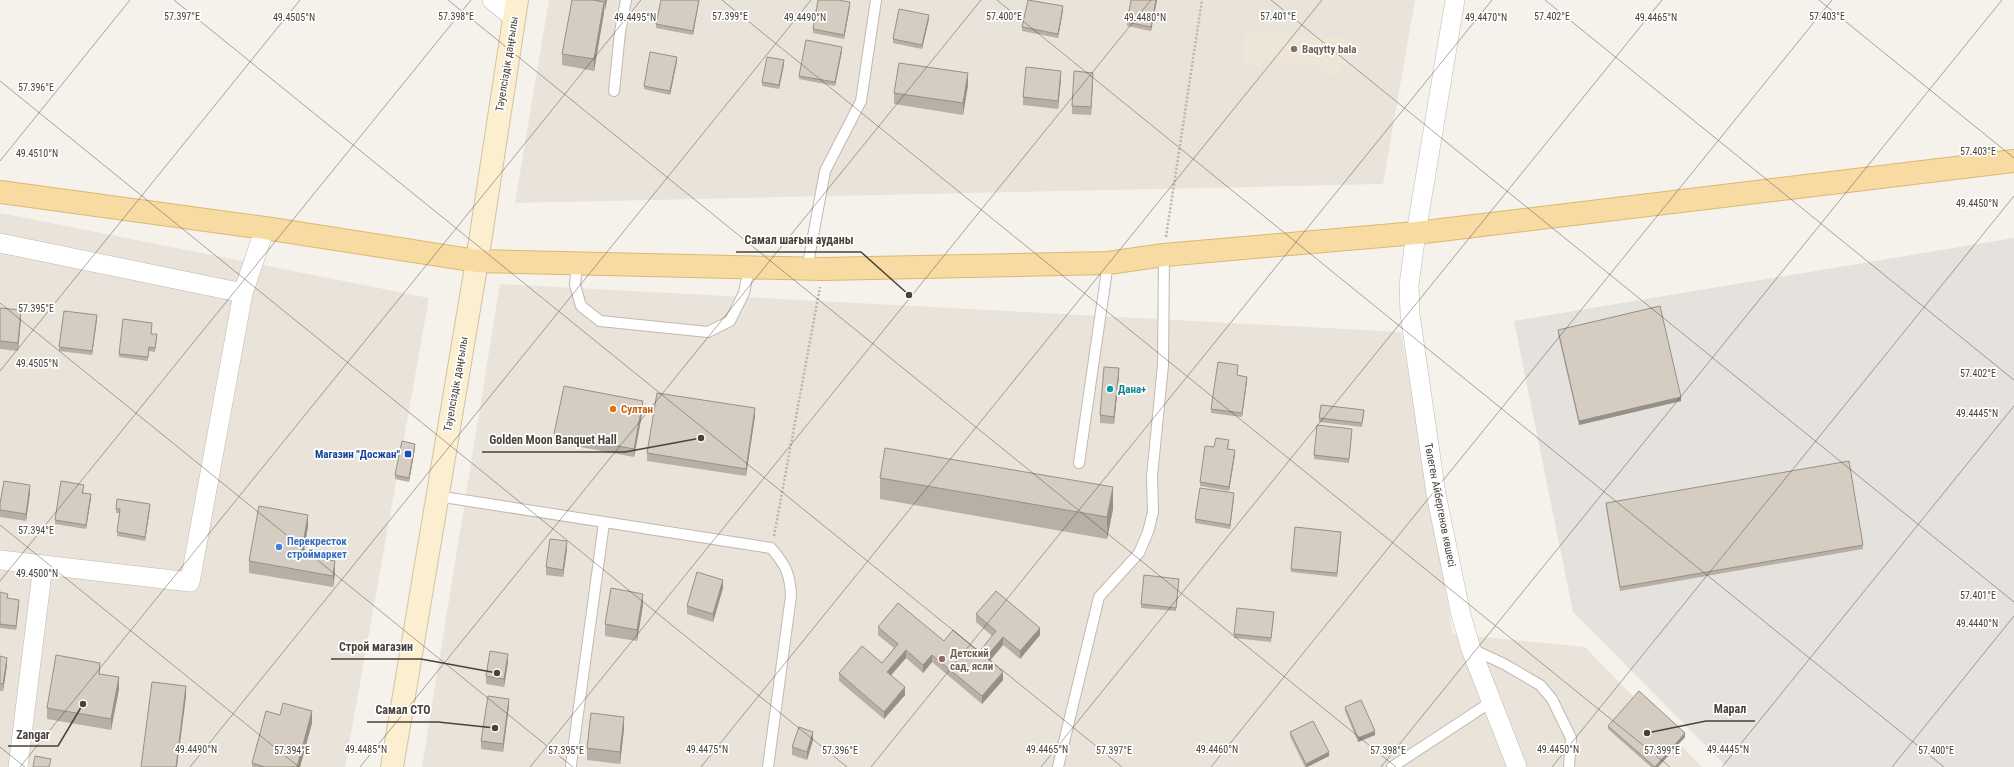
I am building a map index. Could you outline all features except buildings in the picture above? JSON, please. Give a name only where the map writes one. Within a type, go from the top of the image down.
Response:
[{"type":"main road","points":[[0,192],[17,196],[265,228],[477,261],[815,269],[1108,263],[1164,255],[1416,233],[2014,161]]},
{"type":"street","points":[[492,0],[516,9]]},
{"type":"street","name":"Төлеген Айбергенов көшесі","points":[[1455,0],[1416,233],[1409,285],[1413,344],[1436,494],[1470,649],[1517,767]]},
{"type":"street","name":"Тәуелсіздік даңғылы","points":[[392,767],[477,261],[516,9]]},
{"type":"street","points":[[0,560],[190,582],[243,293],[265,228]]},
{"type":"street","points":[[0,243],[243,293]]},
{"type":"street","points":[[18,767],[43,565]]},
{"type":"lane","points":[[614,91],[620,32],[626,0]]},
{"type":"lane","points":[[815,269],[825,171],[861,101],[876,0]]},
{"type":"lane","points":[[1058,767],[1099,597],[1139,553],[1148,532],[1153,512],[1152,476],[1163,365],[1164,255]]},
{"type":"lane","points":[[576,263],[575,285],[581,306],[600,321],[708,332],[730,321],[744,293],[748,268]]},
{"type":"lane","points":[[1079,463],[1108,263]]},
{"type":"lane","points":[[437,496],[771,548],[782,560],[790,576],[792,596],[768,767]]},
{"type":"lane","points":[[571,765],[604,523]]},
{"type":"lane","points":[[1470,649],[1504,664],[1540,685],[1552,699],[1571,738],[1569,767]]},
{"type":"lane","points":[[1392,767],[1491,702]]},
{"type":"path","points":[[1164,255],[1202,0]]},
{"type":"path","points":[[771,548],[815,269]]},
{"type":"shaded area","points":[[549,0],[1415,0],[1383,184],[515,203]]},
{"type":"shaded area","name":"Baqytty bala","points":[[1245,29],[1345,38],[1341,75],[1324,74],[1325,66],[1262,60],[1261,67],[1242,65]]},
{"type":"shaded area","points":[[0,213],[429,298],[345,767],[0,767]]},
{"type":"shaded area","points":[[2014,238],[2014,767],[1727,767],[1573,612],[1514,321]]},
{"type":"shaded area","points":[[500,284],[1401,332],[1453,634],[1585,647],[1702,767],[422,767]]},
{"type":"place","name":"Baqytty bala","points":[[1294,49]]},
{"type":"place","name":"Самал шағын ауданы","points":[[909,295]]},
{"type":"place","name":"Дана+","points":[[1110,389]]},
{"type":"place","name":"Султан","points":[[613,409]]},
{"type":"place","name":"Golden Moon Banquet Hall","points":[[701,438]]},
{"type":"place","name":"Магазин \"Досжан\"","points":[[408,454]]},
{"type":"place","name":"Перекресток строймаркет","points":[[279,547]]},
{"type":"place","name":"Детский сад, ясли","points":[[942,659]]},
{"type":"place","name":"Строй магазин","points":[[497,673]]},
{"type":"place","name":"Zangar","points":[[83,704]]},
{"type":"place","name":"Самал СТО","points":[[495,728]]},
{"type":"place","name":"Марал","points":[[1647,733]]}]
